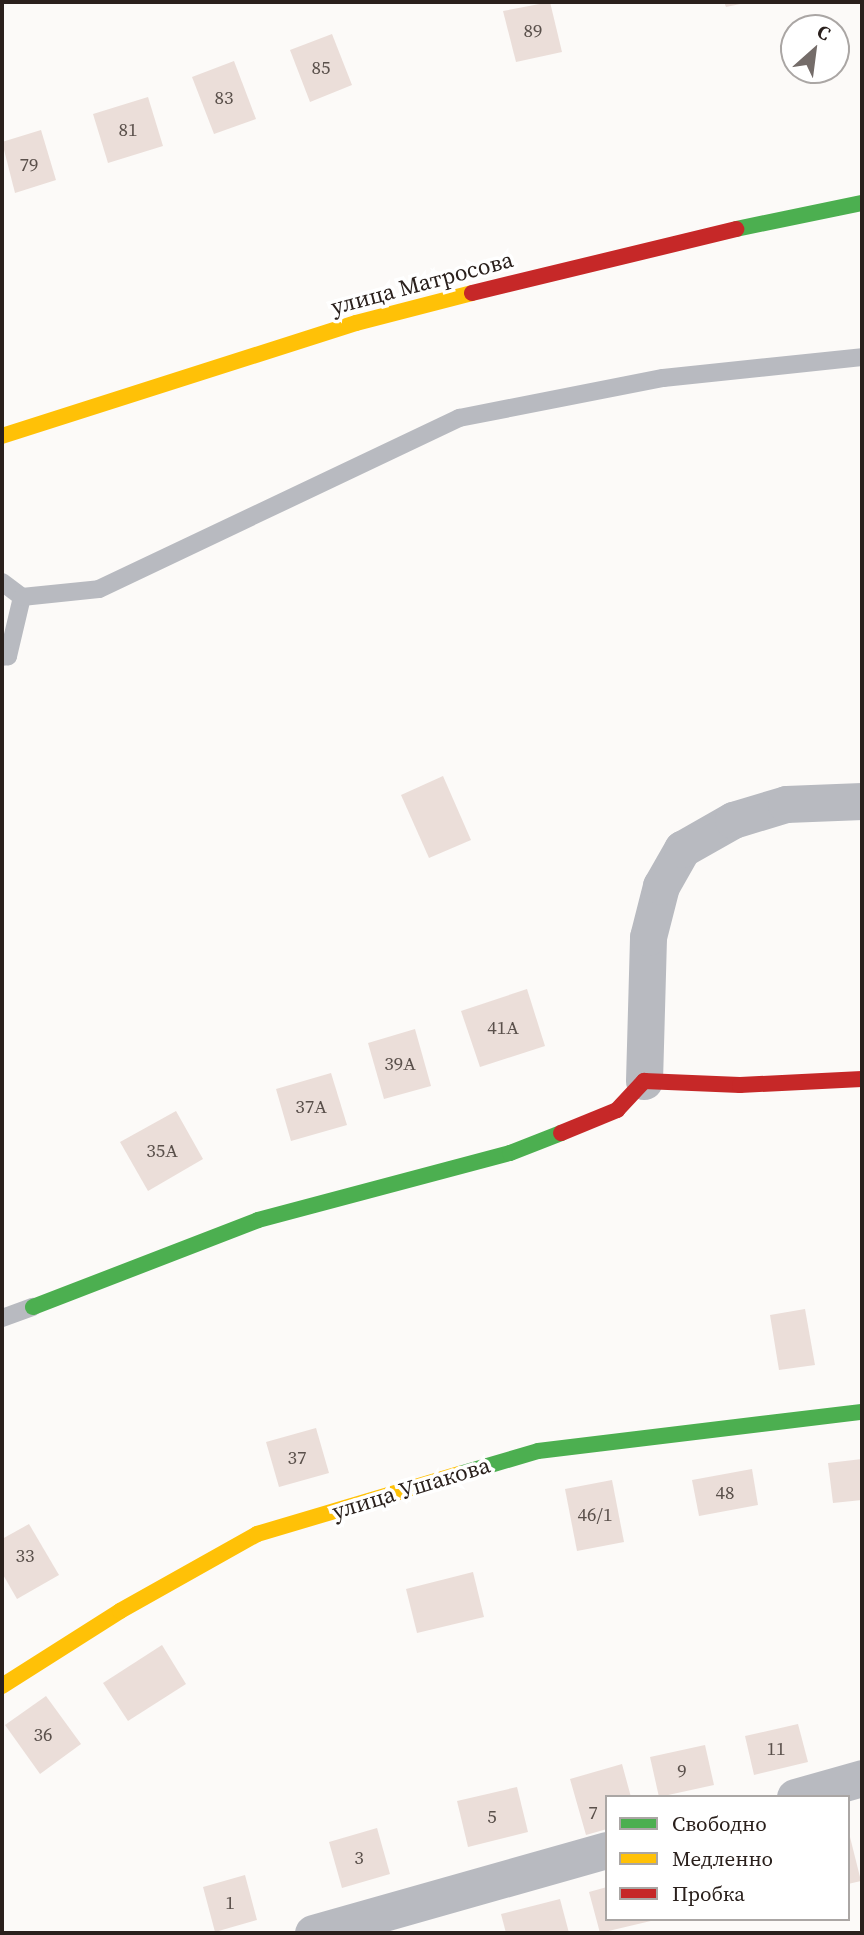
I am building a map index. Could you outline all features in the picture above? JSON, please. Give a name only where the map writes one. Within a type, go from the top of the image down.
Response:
[{"type":"street","name":"улица Матросова","points":[[2,436],[356,323],[643,249],[862,204]]},
{"type":"street","points":[[33,1307],[258,1220],[510,1153],[617,1110],[644,1081],[649,936],[661,886],[682,849],[733,820],[786,804],[862,801]]},
{"type":"street","points":[[644,1081],[740,1085],[862,1079]]},
{"type":"street","name":"улица Ушакова","points":[[2,1686],[120,1612],[257,1534],[538,1451],[862,1412]]},
{"type":"street","points":[[802,1795],[862,1778]]},
{"type":"street","points":[[313,1933],[605,1851]]},
{"type":"lane","points":[[2,582],[22,597],[99,589],[459,418],[663,378],[862,357]]},
{"type":"lane","points":[[2,657],[8,656],[22,597]]},
{"type":"lane","points":[[2,1318],[33,1307]]},
{"type":"building","points":[[550,2],[562,52],[516,62],[503,11]]},
{"type":"building","points":[[724,2],[745,2],[745,3],[726,7]]},
{"type":"building","points":[[332,34],[352,85],[310,102],[290,50]]},
{"type":"building","points":[[234,61],[256,119],[214,134],[192,77]]},
{"type":"building","points":[[148,97],[163,146],[108,163],[93,114]]},
{"type":"building","points":[[41,130],[56,180],[15,193],[2,142]]},
{"type":"building","points":[[443,776],[471,840],[429,858],[401,795]]},
{"type":"building","points":[[527,989],[545,1046],[480,1067],[461,1011]]},
{"type":"building","points":[[415,1029],[431,1086],[384,1099],[368,1043]]},
{"type":"building","points":[[331,1073],[347,1125],[291,1141],[276,1089]]},
{"type":"building","points":[[176,1111],[203,1159],[148,1191],[120,1142]]},
{"type":"building","points":[[805,1309],[815,1365],[779,1370],[770,1315]]},
{"type":"building","points":[[316,1428],[329,1473],[279,1487],[266,1442]]},
{"type":"building","points":[[862,1459],[862,1500],[833,1503],[828,1463]]},
{"type":"building","points":[[752,1469],[758,1505],[699,1516],[692,1480]]},
{"type":"building","points":[[612,1480],[624,1542],[577,1551],[565,1489]]},
{"type":"building","points":[[29,1524],[59,1575],[17,1599],[2,1573],[2,1539]]},
{"type":"building","points":[[473,1572],[484,1617],[417,1633],[406,1589]]},
{"type":"building","points":[[162,1645],[186,1684],[128,1721],[103,1683]]},
{"type":"building","points":[[46,1696],[81,1744],[40,1774],[5,1725]]},
{"type":"building","points":[[798,1724],[808,1762],[754,1775],[745,1736]]},
{"type":"building","points":[[705,1745],[714,1785],[659,1795],[650,1757]]},
{"type":"building","points":[[622,1764],[630,1795],[605,1795],[605,1830],[586,1835],[570,1779]]},
{"type":"building","points":[[517,1787],[528,1832],[468,1847],[457,1801]]},
{"type":"building","points":[[377,1828],[390,1874],[342,1888],[329,1842]]},
{"type":"building","points":[[850,1837],[861,1881],[850,1884]]},
{"type":"building","points":[[245,1875],[257,1920],[215,1932],[203,1887]]},
{"type":"building","points":[[605,1888],[605,1921],[651,1921],[600,1933],[589,1892]]},
{"type":"building","points":[[560,1899],[569,1933],[506,1933],[501,1914]]},
{"type":"traffic: fast","points":[[736,229],[862,203]]},
{"type":"traffic: fast","points":[[33,1307],[258,1220],[510,1153],[561,1133]]},
{"type":"traffic: fast","points":[[460,1474],[538,1451],[862,1412]]},
{"type":"traffic: slow","points":[[2,436],[356,323],[472,293]]},
{"type":"traffic: slow","points":[[2,1686],[120,1611],[257,1534],[460,1474]]},
{"type":"traffic: jam","points":[[472,293],[736,229]]},
{"type":"traffic: jam","points":[[561,1133],[617,1110],[644,1081],[740,1085],[862,1079]]}]
